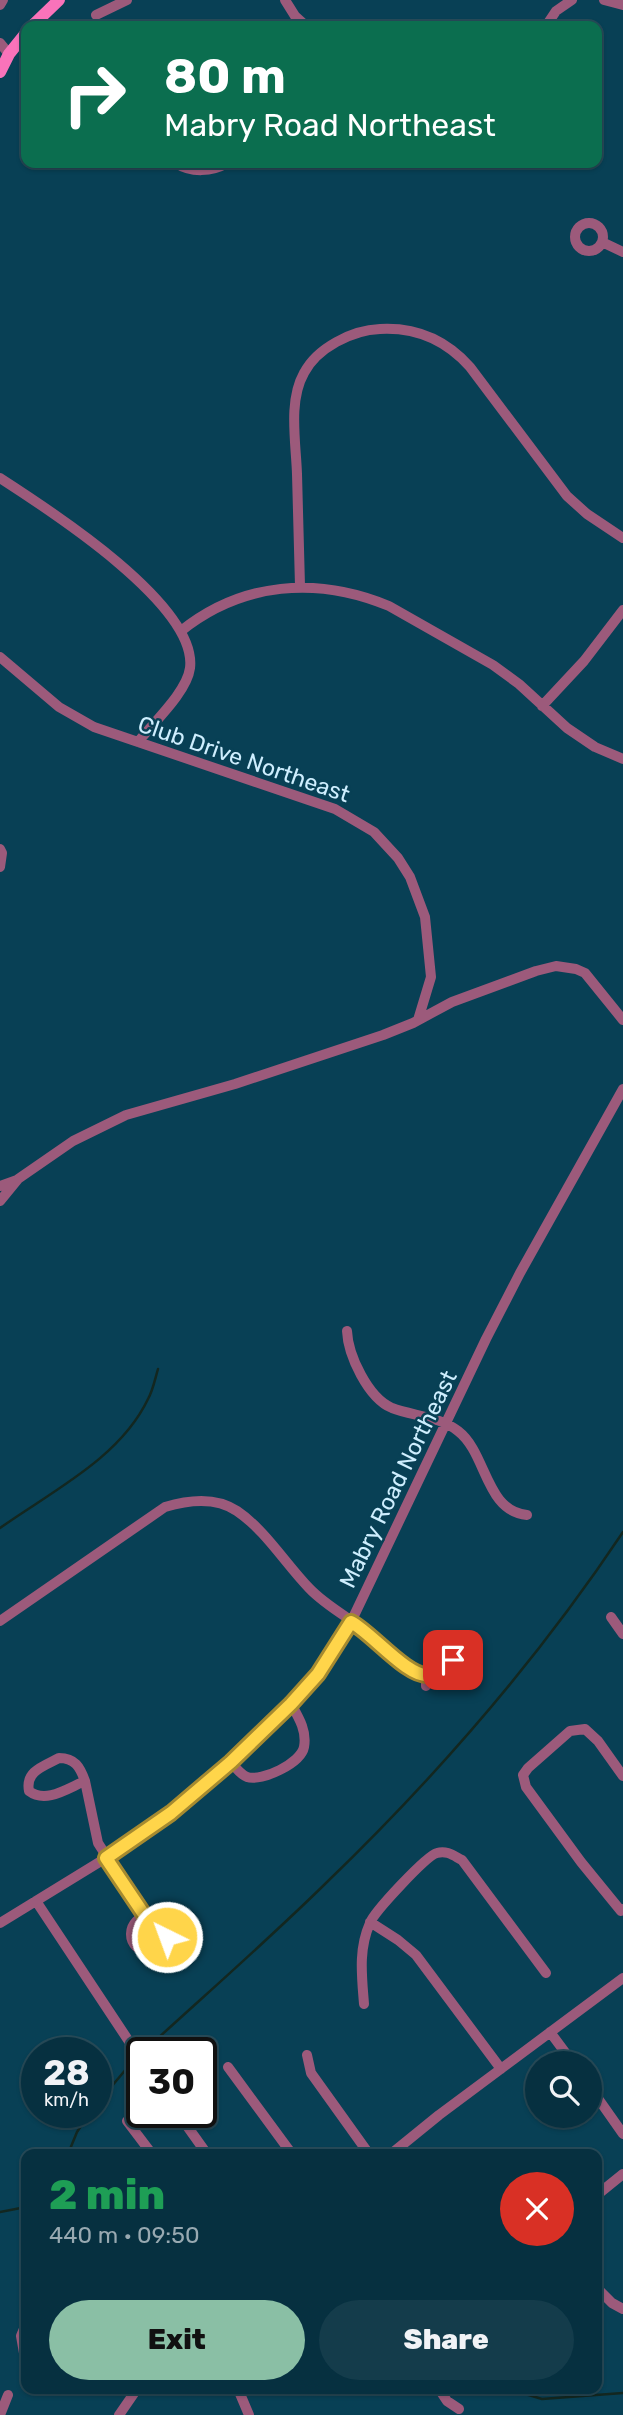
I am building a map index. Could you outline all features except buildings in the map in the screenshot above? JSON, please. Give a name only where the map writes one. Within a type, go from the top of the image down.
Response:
[{"type":"main road","points":[[37,21],[59,0]]},
{"type":"main road","points":[[0,72],[9,54],[21,39]]},
{"type":"street","points":[[0,5],[3,0]]},
{"type":"street","points":[[96,15],[127,0]]},
{"type":"street","points":[[285,0],[300,21]]},
{"type":"street","points":[[549,21],[556,11],[572,0]]},
{"type":"street","points":[[604,0],[623,5]]},
{"type":"street","points":[[0,43],[9,54]]},
{"type":"street","points":[[602,242],[623,252]]},
{"type":"street","points":[[300,586],[295,414],[300,382],[308,366],[331,346],[354,334],[380,329],[403,329],[425,334],[454,351],[470,368],[567,496],[587,514],[623,538]]},
{"type":"street","points":[[0,478],[120,564],[164,608],[181,631],[190,657],[188,677],[138,742]]},
{"type":"street","points":[[181,631],[193,621],[232,601],[271,590],[300,586],[346,591],[389,606],[493,664],[567,728],[595,747],[623,759]]},
{"type":"street","points":[[542,706],[584,661],[623,610]]},
{"type":"street","name":"Club Drive Northeast","points":[[0,657],[59,707],[94,727],[335,809],[362,823],[383,840],[410,877],[425,917],[431,977],[418,1020]]},
{"type":"street","points":[[0,849],[0,867]]},
{"type":"street","points":[[0,1202],[18,1180],[73,1141],[125,1115],[281,1069],[383,1035],[452,1002],[536,971],[556,966],[585,973],[623,1020]]},
{"type":"street","name":"Mabry Road Northeast","points":[[0,1923],[106,1858],[171,1813],[231,1762],[318,1674],[351,1622],[520,1273],[623,1089]]},
{"type":"street","points":[[0,1186],[18,1180]]},
{"type":"street","points":[[347,1331],[350,1354],[377,1397],[389,1407],[446,1424],[458,1431],[472,1447],[503,1504],[517,1514],[527,1515]]},
{"type":"street","points":[[0,1621],[165,1507],[184,1501],[210,1500],[235,1509],[256,1527],[311,1590],[364,1629],[405,1667],[426,1681],[445,1667],[464,1645]]},
{"type":"street","points":[[611,1617],[623,1634]]},
{"type":"street","points":[[231,1762],[239,1772],[248,1777],[270,1774],[293,1762],[304,1746],[304,1731],[291,1704]]},
{"type":"street","points":[[622,1911],[581,1862],[526,1787],[523,1775],[570,1731],[585,1729],[598,1741],[623,1776]]},
{"type":"street","points":[[85,1781],[41,1798],[29,1791],[27,1784],[34,1771],[59,1758],[67,1758],[76,1763],[85,1781],[98,1843],[145,1916]]},
{"type":"street","points":[[364,2004],[361,1957],[370,1922],[422,1863],[434,1854],[443,1852],[462,1860],[546,1973]]},
{"type":"street","points":[[36,1901],[126,2037]]},
{"type":"street","points":[[370,1922],[416,1955],[501,2069]]},
{"type":"street","points":[[397,2149],[623,1978]]},
{"type":"street","points":[[550,2032],[564,2051]]},
{"type":"street","points":[[307,2055],[311,2073],[365,2149]]},
{"type":"street","points":[[228,2067],[288,2149]]},
{"type":"street","points":[[602,2104],[623,2134]]},
{"type":"street","points":[[132,2128],[148,2149]]},
{"type":"street","points":[[188,2128],[203,2149]]},
{"type":"street","points":[[602,2191],[623,2174]]},
{"type":"street","points":[[602,2293],[612,2304],[623,2309]]},
{"type":"street","points":[[119,2415],[134,2394]]},
{"type":"street","points":[[240,2394],[249,2415]]},
{"type":"street","points":[[443,2394],[459,2409]]},
{"type":"street","points":[[0,2415],[8,2395]]},
{"type":"waterway","points":[[0,1528],[83,1472],[120,1439],[136,1420],[148,1399],[158,1369]]},
{"type":"waterway","points":[[159,2037],[303,1905],[445,1760],[556,1626],[623,1532]]},
{"type":"waterway","points":[[112,2086],[126,2069]]},
{"type":"waterway","points":[[70,2149],[80,2128]]},
{"type":"waterway","points":[[0,2212],[21,2208]]},
{"type":"waterway","points":[[526,2394],[542,2399],[623,2393]]},
{"type":"route","points":[[167,1937],[162,1919],[145,1916],[106,1858],[171,1813],[231,1762],[318,1674],[351,1622],[364,1629],[405,1667],[415,1672],[426,1676],[435,1674],[453,1660]]}]
